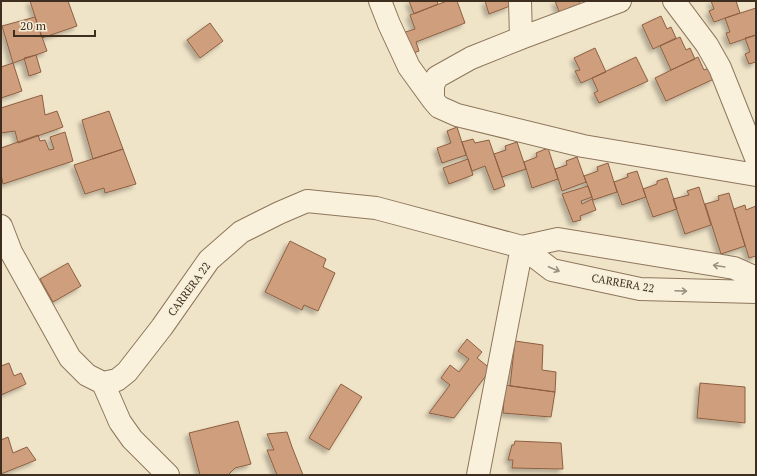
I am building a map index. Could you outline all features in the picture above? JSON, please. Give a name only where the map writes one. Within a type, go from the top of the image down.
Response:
[{"type":"street","points":[[380,1],[409,67],[439,107],[457,115],[583,146],[756,175]]},
{"type":"street","points":[[520,1],[521,38]]},
{"type":"street","points":[[433,100],[433,85],[437,77],[471,58],[620,1]]},
{"type":"street","points":[[674,1],[707,45],[720,68],[756,158]]},
{"type":"street","name":"CARRERA 22","points":[[103,383],[117,380],[127,372],[162,327],[209,260],[241,232],[307,201],[376,208],[522,247],[552,270],[640,289],[729,293],[756,292]]},
{"type":"street","points":[[1,226],[11,252],[70,358],[87,375],[103,383],[120,422],[132,439],[168,475]]},
{"type":"street","name":"CARRERA 22","points":[[522,247],[558,239],[734,268],[756,278]]},
{"type":"street","points":[[478,475],[522,247]]},
{"type":"building","points":[[30,1],[68,1],[77,26],[42,38]]},
{"type":"building","points":[[409,1],[437,1],[438,4],[414,14]]},
{"type":"building","points":[[447,1],[457,1],[465,23],[416,42],[419,51],[408,55],[399,34],[415,29],[410,15]]},
{"type":"building","points":[[485,1],[508,1],[510,6],[489,14]]},
{"type":"building","points":[[555,1],[579,1],[581,5],[560,14]]},
{"type":"building","points":[[711,1],[736,1],[740,13],[714,22],[709,11],[714,9]]},
{"type":"building","points":[[756,8],[756,35],[730,44],[726,33],[730,32],[725,18]]},
{"type":"building","points":[[661,16],[667,29],[671,27],[676,38],[653,49],[642,25]]},
{"type":"building","points":[[35,17],[47,51],[13,63],[2,26]]},
{"type":"building","points":[[210,23],[223,41],[200,58],[187,40]]},
{"type":"building","points":[[756,35],[756,62],[749,64],[745,54],[750,52],[745,38]]},
{"type":"building","points":[[680,37],[686,50],[690,48],[695,59],[671,70],[660,46]]},
{"type":"building","points":[[595,48],[606,72],[581,83],[575,71],[580,70],[574,58]]},
{"type":"building","points":[[36,55],[41,72],[29,76],[24,58]]},
{"type":"building","points":[[636,57],[648,81],[599,103],[594,93],[598,91],[592,78]]},
{"type":"building","points":[[698,57],[704,70],[709,68],[714,79],[666,101],[655,78]]},
{"type":"building","points":[[13,63],[22,91],[1,98],[1,67]]},
{"type":"building","points":[[42,95],[45,115],[57,111],[63,127],[18,143],[15,131],[1,133],[1,108]]},
{"type":"building","points":[[109,111],[123,149],[93,159],[82,120]]},
{"type":"building","points":[[457,127],[466,155],[442,163],[437,148],[451,143],[447,131]]},
{"type":"building","points":[[65,132],[73,161],[3,184],[1,174],[1,148],[38,135],[40,141],[45,140],[49,150],[54,149],[50,137]]},
{"type":"building","points":[[473,139],[475,143],[489,140],[505,186],[494,190],[485,166],[472,171],[462,142]]},
{"type":"building","points":[[517,142],[526,169],[502,177],[494,154],[506,150],[505,146]]},
{"type":"building","points":[[548,148],[558,179],[532,188],[524,162],[537,157],[536,153]]},
{"type":"building","points":[[123,149],[136,184],[105,193],[104,188],[85,194],[74,165]]},
{"type":"building","points":[[577,157],[586,182],[562,191],[555,169],[567,165],[566,161]]},
{"type":"building","points":[[468,159],[473,175],[449,184],[443,168]]},
{"type":"building","points":[[608,163],[617,192],[593,200],[584,176],[598,171],[597,167]]},
{"type":"building","points":[[637,171],[646,197],[622,205],[614,182],[628,177],[627,174]]},
{"type":"building","points":[[667,178],[677,209],[653,217],[643,189],[657,184],[657,181]]},
{"type":"building","points":[[588,186],[592,197],[581,201],[582,204],[592,199],[596,210],[580,216],[581,220],[573,222],[562,194]]},
{"type":"building","points":[[699,187],[711,225],[685,234],[673,199],[689,195],[687,191]]},
{"type":"building","points":[[729,193],[745,246],[721,254],[705,204],[719,200],[718,196]]},
{"type":"building","points":[[745,205],[746,210],[756,206],[756,256],[749,258],[734,209]]},
{"type":"building","points":[[290,241],[326,259],[323,267],[335,273],[318,311],[304,305],[302,310],[265,292]]},
{"type":"building","points":[[68,263],[81,286],[53,302],[40,279]]},
{"type":"building","points":[[467,339],[482,352],[477,358],[491,369],[454,418],[429,413],[450,385],[441,378],[450,365],[459,372],[469,359],[458,351]]},
{"type":"building","points":[[515,341],[543,345],[542,370],[556,372],[555,392],[510,386]]},
{"type":"building","points":[[9,363],[14,376],[21,373],[26,384],[1,395],[1,366]]},
{"type":"building","points":[[700,383],[745,387],[745,423],[697,418]]},
{"type":"building","points":[[341,384],[362,397],[329,450],[309,438]]},
{"type":"building","points":[[505,385],[555,392],[551,417],[503,413]]},
{"type":"building","points":[[238,421],[251,464],[235,468],[228,475],[200,475],[189,433]]},
{"type":"building","points":[[287,432],[303,475],[277,475],[267,450],[274,450],[267,434]]},
{"type":"building","points":[[8,437],[13,453],[27,447],[36,460],[1,474],[1,440]]},
{"type":"building","points":[[515,441],[561,443],[563,469],[512,468],[513,460],[508,460],[512,445],[514,445]]}]
